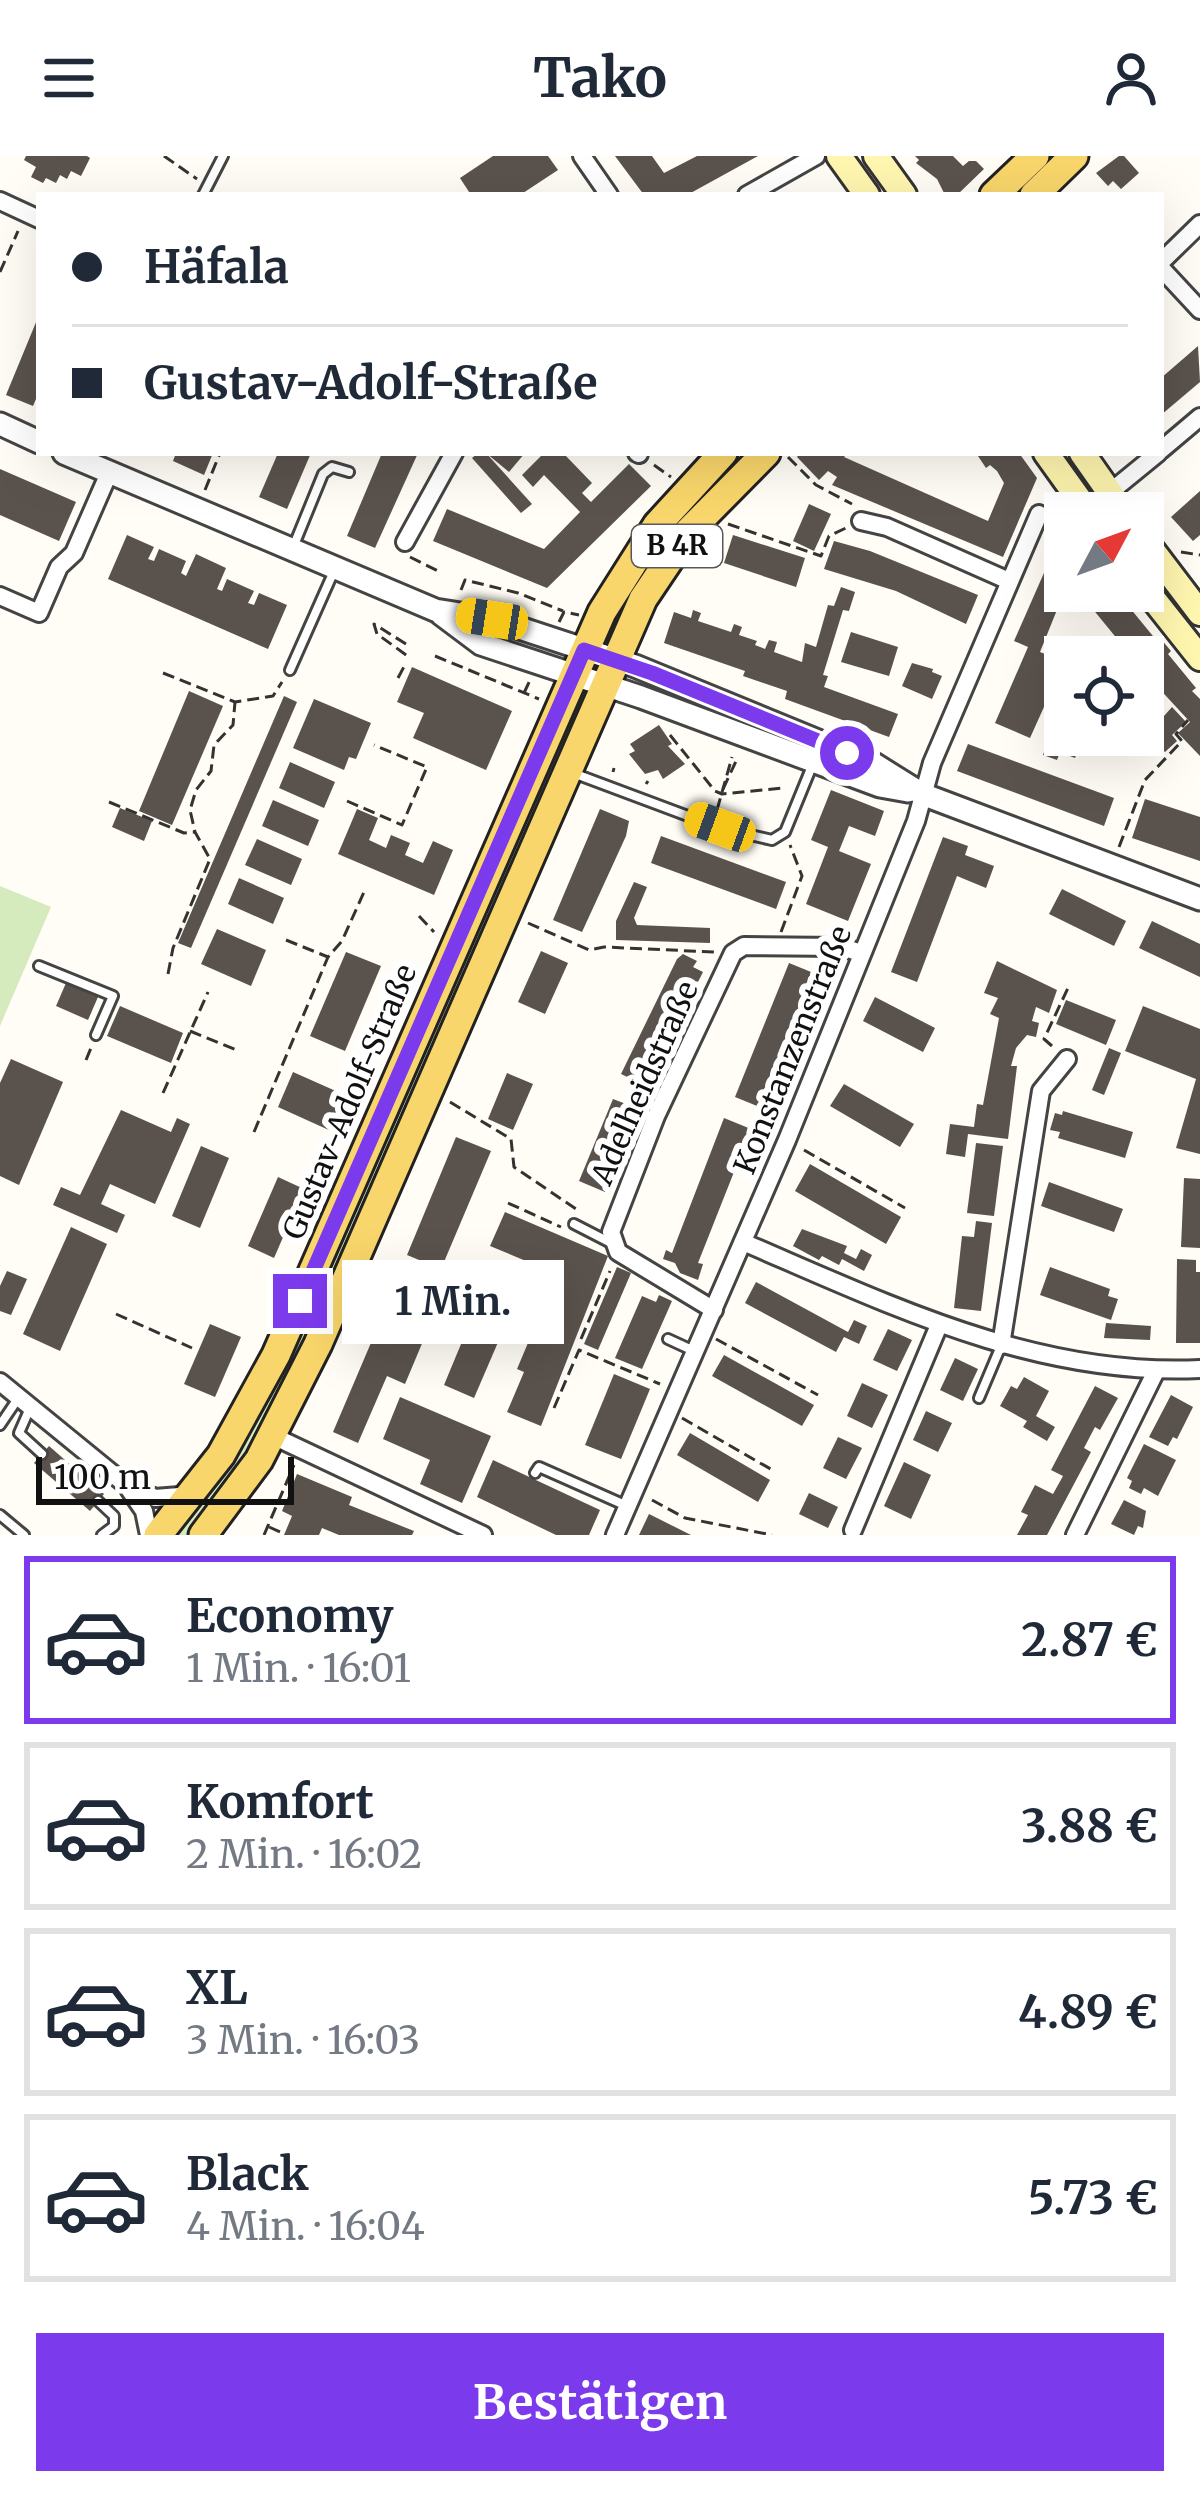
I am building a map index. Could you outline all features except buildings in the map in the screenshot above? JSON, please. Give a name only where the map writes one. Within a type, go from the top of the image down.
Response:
[{"type":"main road","points":[[839,156],[865,192]]},
{"type":"main road","points":[[876,156],[902,192]]},
{"type":"main road","points":[[997,192],[1035,156]]},
{"type":"main road","points":[[1037,192],[1074,156]]},
{"type":"main road","name":"B 4R","points":[[571,676],[634,558],[665,515],[720,456]]},
{"type":"main road","name":"B 4R","points":[[203,1535],[273,1436],[318,1344],[643,598],[667,560],[712,506],[774,456]]},
{"type":"main road","points":[[1048,456],[1074,492]]},
{"type":"main road","points":[[1084,456],[1109,492]]},
{"type":"main road","points":[[1164,566],[1200,613]]},
{"type":"main road","points":[[1164,612],[1200,658]]},
{"type":"main road","name":"Gustav-Adolf-Straße","points":[[154,1535],[193,1495],[234,1436],[282,1343],[571,676]]},
{"type":"street","points":[[582,156],[607,192]]},
{"type":"street","points":[[752,192],[816,156]]},
{"type":"street","points":[[0,201],[32,216]]},
{"type":"street","points":[[1164,262],[1200,224]]},
{"type":"street","points":[[1164,268],[1200,310]]},
{"type":"street","points":[[1164,448],[1200,417]]},
{"type":"street","points":[[0,424],[36,441]]},
{"type":"street","points":[[71,456],[435,610],[492,619],[584,650],[609,672],[817,751],[880,786],[922,794],[1200,899]]},
{"type":"street","points":[[405,542],[452,456]]},
{"type":"street","points":[[1126,492],[1157,456]]},
{"type":"street","points":[[0,596],[39,613],[59,567],[74,553],[109,473]]},
{"type":"street","name":"Konstanzenstraße","points":[[615,1535],[787,1140],[916,821],[922,794],[1039,514]]},
{"type":"street","points":[[861,520],[886,526],[1009,581]]},
{"type":"street","points":[[435,610],[481,644],[571,676],[609,672]]},
{"type":"street","points":[[734,953],[744,946],[776,946],[842,947],[861,953]]},
{"type":"street","name":"Adelheidstraße","points":[[614,1243],[656,1116],[734,953]]},
{"type":"street","points":[[1001,1345],[1041,1091],[1067,1059]]},
{"type":"street","points":[[743,1242],[939,1325],[1001,1345],[1067,1360],[1156,1371],[1200,1369]]},
{"type":"street","points":[[614,1243],[714,1310]]},
{"type":"street","points":[[853,1530],[939,1325]]},
{"type":"street","points":[[1076,1535],[1156,1371]]},
{"type":"street","points":[[0,1382],[125,1484],[154,1498],[193,1495]]},
{"type":"street","points":[[273,1436],[483,1535]]},
{"type":"street","points":[[125,1484],[154,1535]]},
{"type":"lane","points":[[205,192],[223,156]]},
{"type":"lane","points":[[291,551],[323,474],[332,467],[349,472]]},
{"type":"lane","points":[[290,670],[334,570]]},
{"type":"lane","points":[[566,770],[757,839],[772,840],[785,832],[817,751]]},
{"type":"lane","points":[[39,966],[112,996],[96,1035]]},
{"type":"lane","points":[[574,1224],[614,1243]]},
{"type":"lane","points":[[668,1339],[696,1352]]},
{"type":"lane","points":[[979,1398],[1001,1345]]},
{"type":"lane","points":[[0,1425],[25,1400]]},
{"type":"lane","points":[[25,1400],[19,1433],[42,1454]]},
{"type":"lane","points":[[535,1473],[539,1467],[631,1498]]},
{"type":"lane","points":[[98,1502],[114,1516],[114,1526],[102,1535]]},
{"type":"lane","points":[[0,1515],[24,1535]]},
{"type":"path","points":[[164,156],[201,183]]},
{"type":"path","points":[[0,272],[32,216]]},
{"type":"path","points":[[206,487],[219,456]]},
{"type":"path","points":[[641,456],[672,478]]},
{"type":"path","points":[[720,521],[821,556],[829,536],[861,520],[850,500],[816,485],[780,456]]},
{"type":"path","points":[[1167,550],[1200,555]]},
{"type":"path","points":[[418,562],[440,572]]},
{"type":"path","points":[[461,590],[465,580],[518,593],[564,612]]},
{"type":"path","points":[[512,606],[518,593]]},
{"type":"path","points":[[398,679],[407,660],[377,634],[374,624],[406,644]]},
{"type":"path","points":[[435,656],[557,707]]},
{"type":"path","points":[[163,673],[235,702],[273,696],[290,670]]},
{"type":"path","points":[[168,974],[173,948],[210,859],[195,832],[190,810],[196,790],[211,771],[214,745],[233,725],[235,702]]},
{"type":"path","points":[[1111,868],[1144,780],[1182,741],[1176,734],[1188,720]]},
{"type":"path","points":[[670,735],[715,790],[783,788]]},
{"type":"path","points":[[347,801],[402,825],[427,767],[374,745]]},
{"type":"path","points":[[717,810],[735,758]]},
{"type":"path","points":[[109,802],[184,833],[195,832]]},
{"type":"path","points":[[776,946],[802,876],[785,832]]},
{"type":"path","points":[[254,1132],[328,957],[342,940],[364,892]]},
{"type":"path","points":[[419,916],[436,932]]},
{"type":"path","points":[[528,923],[589,950],[734,953]]},
{"type":"path","points":[[286,940],[328,957]]},
{"type":"path","points":[[1067,1059],[1044,1039],[1068,988]]},
{"type":"path","points":[[163,1093],[208,992]]},
{"type":"path","points":[[190,1031],[238,1051]]},
{"type":"path","points":[[450,1102],[511,1138],[514,1167],[614,1243],[581,1339]]},
{"type":"path","points":[[787,1140],[905,1208]]},
{"type":"path","points":[[116,1314],[192,1348]]},
{"type":"path","points":[[704,1333],[818,1395]]},
{"type":"path","points":[[554,1408],[579,1350],[678,1392]]},
{"type":"path","points":[[670,1412],[775,1471]]},
{"type":"path","points":[[264,1535],[300,1450]]},
{"type":"path","points":[[631,1498],[685,1518],[772,1535]]},
{"type":"path","points":[[267,1526],[285,1534]]},
{"type":"green space","points":[[504,867],[450,1012],[325,1304],[278,1401],[222,1493],[189,1535],[170,1535],[214,1483]]},
{"type":"green space","points":[[0,886],[51,907],[0,1026]]},
{"type":"route","points":[[300,1301],[584,650],[847,753]]}]
